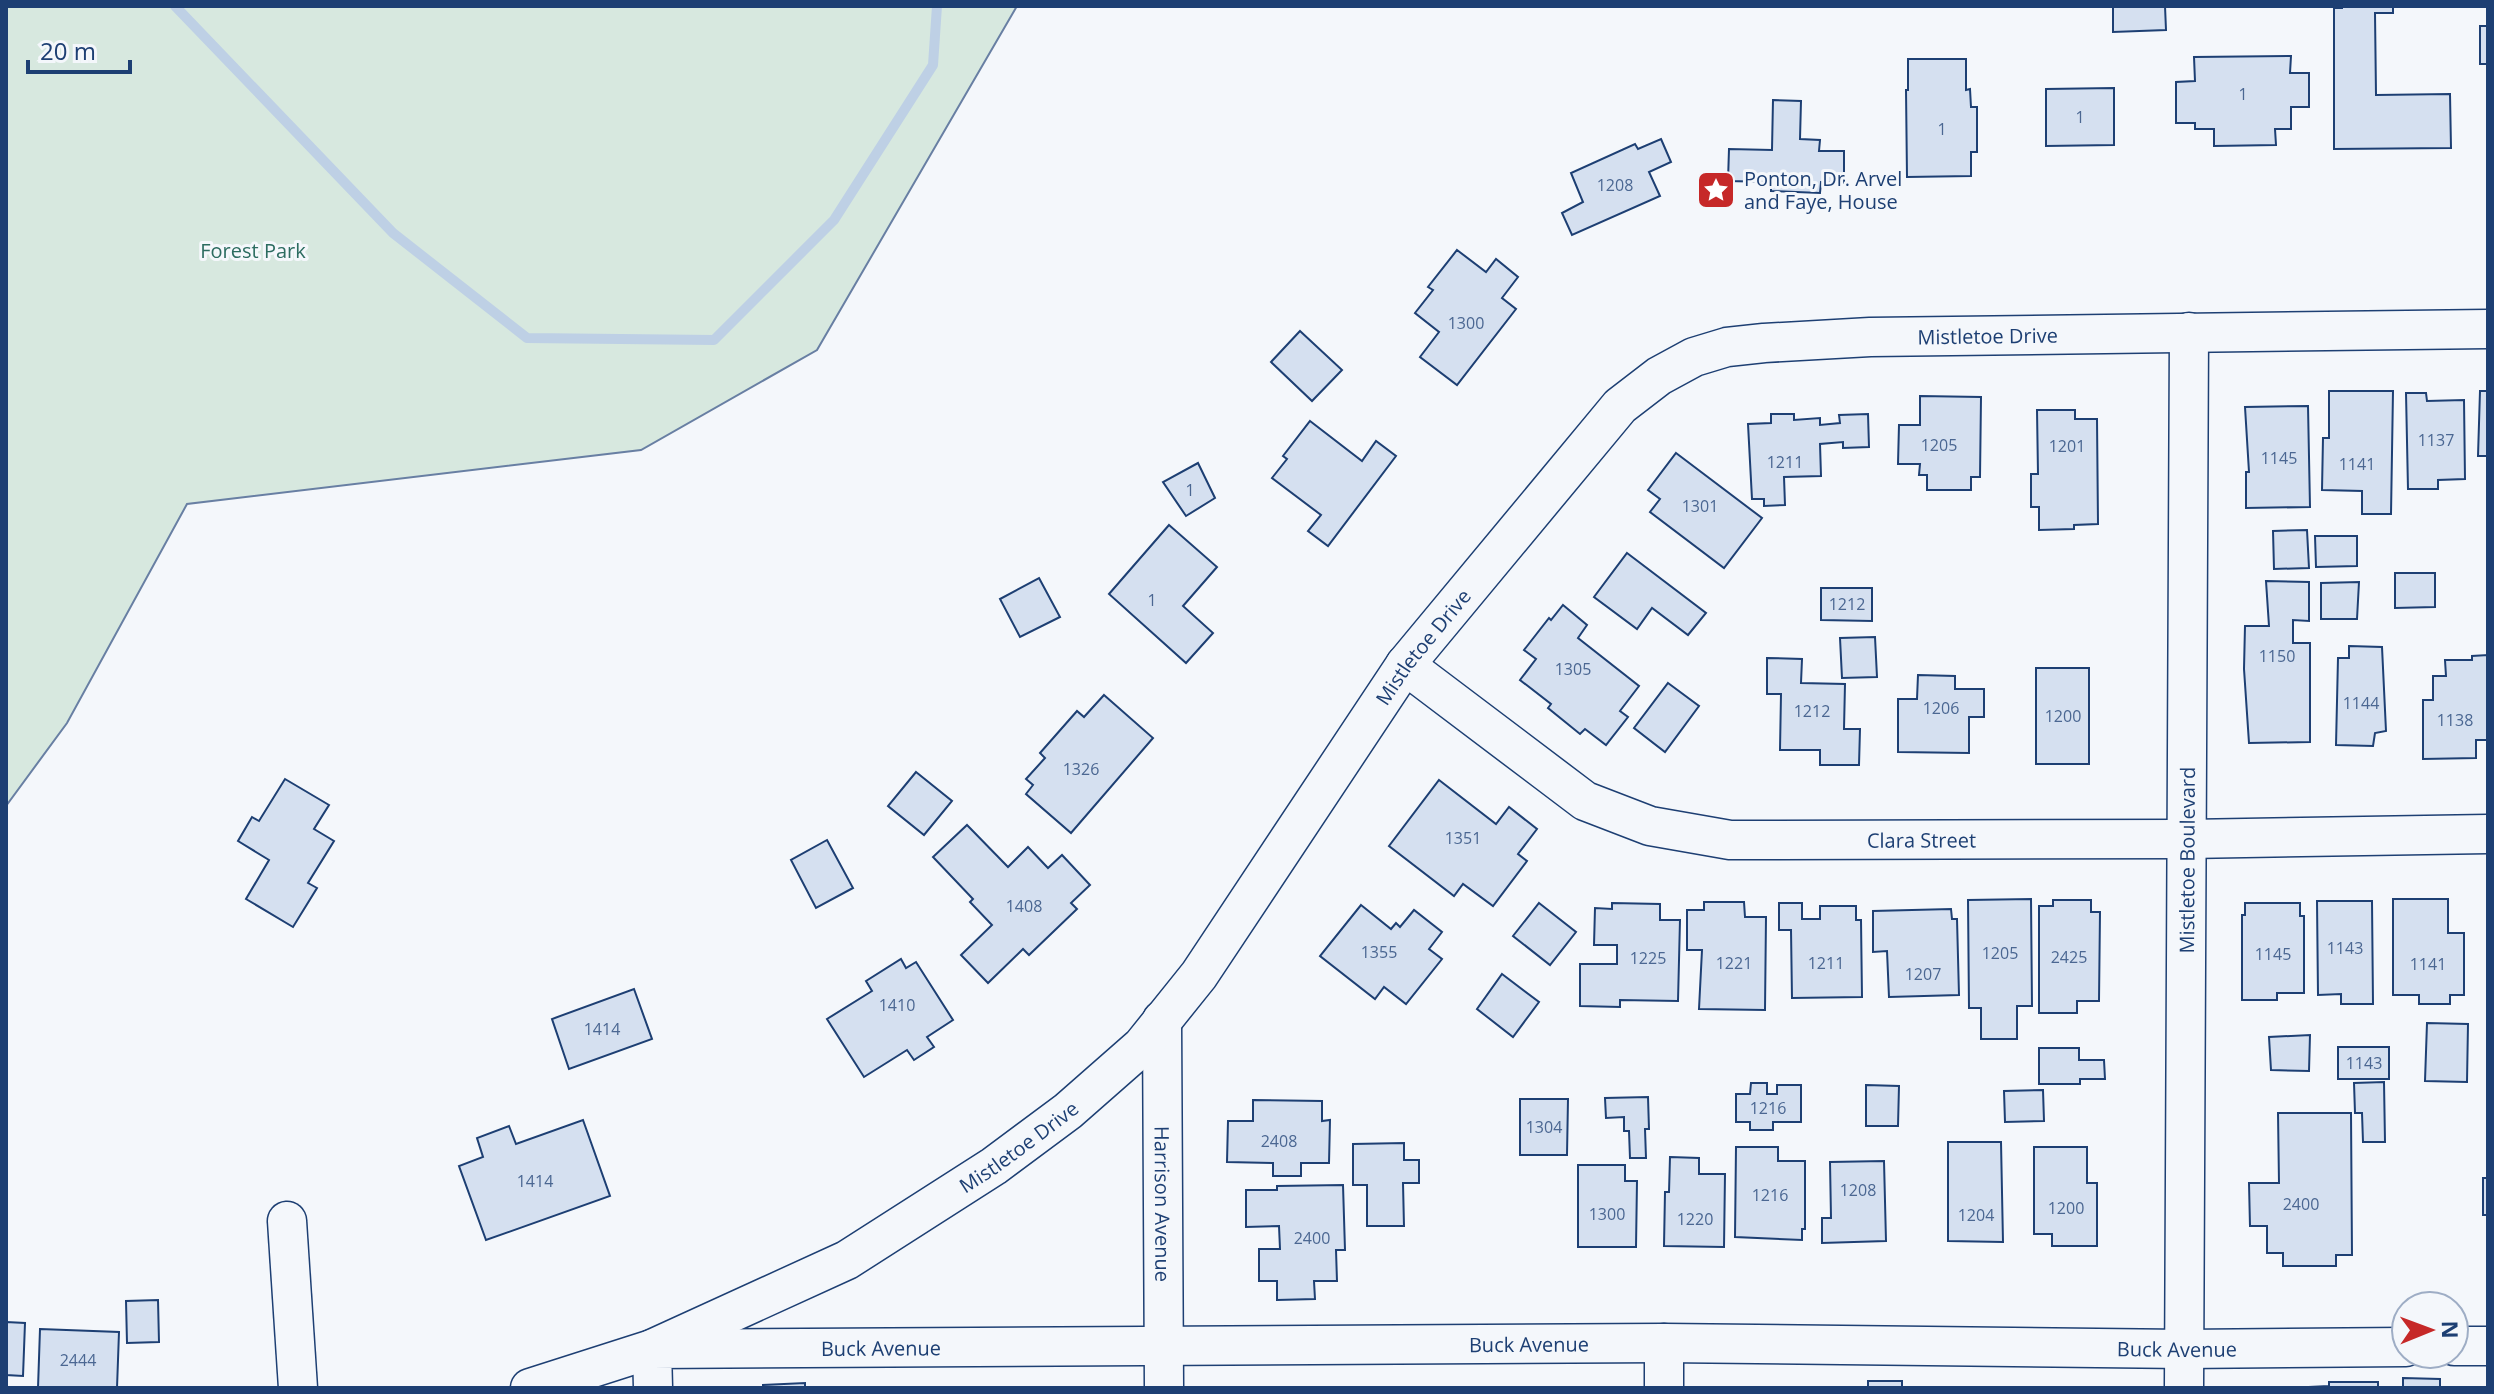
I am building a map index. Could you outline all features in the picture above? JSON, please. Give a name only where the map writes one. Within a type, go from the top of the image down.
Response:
[{"type":"street","name":"Mistletoe Drive","points":[[530,1388],[652,1349],[847,1260],[981,1175],[1068,1111],[1142,1046],[1199,975],[1405,665],[1620,406],[1659,376],[1694,357],[1727,347],[1870,337],[2488,329]]},
{"type":"street","name":"Mistletoe Boulevard","points":[[2184,1388],[2189,332]]},
{"type":"street","name":"Clara Street","points":[[1405,665],[1585,801],[1650,826],[1730,840],[2188,839],[2488,834]]},
{"type":"street","name":"Harrison Avenue","points":[[1162,1020],[1164,1388]]},
{"type":"street","points":[[287,1221],[298,1388]]},
{"type":"street","name":"Buck Avenue","points":[[652,1349],[1664,1343],[2184,1349],[2390,1347]]},
{"type":"street","points":[[1664,1343],[1664,1388]]},
{"type":"street","points":[[652,1349],[653,1388]]},
{"type":"green space","name":"Forest Park","points":[[6,6],[1017,6],[817,350],[641,450],[187,504],[67,723],[6,806]]},
{"type":"building","points":[[2113,6],[2165,6],[2166,30],[2113,32]]},
{"type":"building","points":[[2393,6],[2393,13],[2375,13],[2376,95],[2450,94],[2451,148],[2334,149],[2334,8]]},
{"type":"building","points":[[2480,26],[2488,26],[2488,64],[2480,64]]},
{"type":"building","points":[[2291,56],[2290,73],[2309,73],[2309,107],[2291,107],[2291,129],[2275,129],[2276,145],[2214,146],[2214,129],[2195,129],[2195,123],[2176,123],[2176,82],[2195,81],[2194,57]]},
{"type":"building","points":[[1908,59],[1966,59],[1966,90],[1970,89],[1971,107],[1977,107],[1977,152],[1971,152],[1971,176],[1907,177]]},
{"type":"building","points":[[2114,88],[2114,145],[2046,146],[2046,89]]},
{"type":"building","points":[[1773,100],[1801,101],[1800,139],[1820,140],[1819,151],[1844,151],[1844,183],[1821,182],[1820,193],[1771,191],[1771,182],[1728,181],[1729,149],[1772,150]]},
{"type":"building","points":[[1661,139],[1671,162],[1649,172],[1660,196],[1572,235],[1562,213],[1583,202],[1571,173],[1635,144],[1638,149]]},
{"type":"building","points":[[1457,250],[1486,272],[1496,259],[1518,277],[1502,298],[1516,309],[1457,385],[1420,357],[1439,332],[1415,313],[1433,290],[1428,287]]},
{"type":"building","points":[[1300,331],[1342,370],[1312,401],[1271,362]]},
{"type":"building","points":[[2329,391],[2393,391],[2391,514],[2362,514],[2362,491],[2322,490],[2323,438],[2329,438]]},
{"type":"building","points":[[2480,391],[2488,391],[2488,456],[2478,456]]},
{"type":"building","points":[[2406,393],[2426,393],[2427,401],[2464,400],[2465,479],[2438,480],[2438,489],[2408,489]]},
{"type":"building","points":[[1920,396],[1981,397],[1980,477],[1971,477],[1971,490],[1927,490],[1927,475],[1919,475],[1920,464],[1898,464],[1899,425],[1920,425]]},
{"type":"building","points":[[2308,406],[2310,507],[2246,508],[2246,472],[2249,472],[2245,407]]},
{"type":"building","points":[[2037,410],[2075,410],[2075,419],[2097,419],[2098,524],[2074,525],[2074,529],[2039,530],[2039,507],[2031,507],[2031,474],[2038,474]]},
{"type":"building","points":[[1771,414],[1794,414],[1794,420],[1820,418],[1820,425],[1840,423],[1839,415],[1868,414],[1869,447],[1843,448],[1843,442],[1820,444],[1821,476],[1784,477],[1785,505],[1764,506],[1764,499],[1752,499],[1748,424],[1771,423]]},
{"type":"building","points":[[1310,421],[1362,461],[1376,441],[1396,456],[1328,546],[1308,531],[1321,515],[1272,478],[1287,459],[1283,456]]},
{"type":"building","points":[[1676,453],[1762,518],[1724,568],[1650,512],[1660,499],[1648,490]]},
{"type":"building","points":[[1198,463],[1215,498],[1186,516],[1163,482]]},
{"type":"building","points":[[1169,525],[1217,567],[1183,606],[1213,633],[1186,663],[1109,594]]},
{"type":"building","points":[[2307,530],[2309,568],[2274,569],[2273,531]]},
{"type":"building","points":[[2315,536],[2357,536],[2357,566],[2316,567]]},
{"type":"building","points":[[1627,553],[1706,613],[1688,635],[1652,608],[1637,629],[1594,597]]},
{"type":"building","points":[[2395,573],[2435,573],[2435,607],[2395,608]]},
{"type":"building","points":[[1039,578],[1060,617],[1020,637],[1000,599]]},
{"type":"building","points":[[2266,581],[2309,582],[2309,621],[2293,620],[2293,643],[2310,643],[2310,742],[2249,743],[2244,669],[2245,626],[2269,626]]},
{"type":"building","points":[[2359,582],[2357,619],[2321,619],[2321,583]]},
{"type":"building","points":[[1821,588],[1872,588],[1872,621],[1821,620]]},
{"type":"building","points":[[1563,605],[1587,625],[1578,638],[1639,686],[1620,711],[1628,717],[1606,745],[1585,729],[1580,734],[1548,708],[1551,704],[1520,680],[1536,659],[1524,650]]},
{"type":"building","points":[[1875,637],[1877,677],[1842,678],[1840,638]]},
{"type":"building","points":[[2349,646],[2382,647],[2386,731],[2375,733],[2373,746],[2336,745],[2338,658],[2349,658]]},
{"type":"building","points":[[2488,655],[2488,740],[2476,740],[2476,758],[2423,759],[2423,700],[2433,700],[2433,676],[2446,676],[2445,660],[2472,660],[2472,656]]},
{"type":"building","points":[[1767,658],[1802,659],[1801,683],[1845,684],[1844,729],[1860,729],[1859,765],[1820,765],[1820,750],[1780,750],[1781,694],[1767,694]]},
{"type":"building","points":[[2036,668],[2089,668],[2089,764],[2036,764]]},
{"type":"building","points":[[1918,675],[1955,676],[1955,689],[1984,689],[1984,717],[1969,717],[1969,753],[1898,752],[1898,699],[1917,699]]},
{"type":"building","points":[[1668,683],[1699,706],[1665,752],[1634,728]]},
{"type":"building","points":[[1104,695],[1153,738],[1071,833],[1026,794],[1033,785],[1026,779],[1045,758],[1040,753],[1077,711],[1084,717]]},
{"type":"building","points":[[916,772],[952,801],[924,835],[888,806]]},
{"type":"building","points":[[285,779],[329,805],[314,829],[334,841],[308,883],[317,888],[293,927],[246,899],[269,860],[238,841],[252,817],[259,821]]},
{"type":"building","points":[[1439,780],[1496,824],[1509,807],[1537,829],[1518,854],[1527,861],[1493,906],[1463,884],[1454,896],[1389,846]]},
{"type":"building","points":[[967,825],[1008,867],[1028,847],[1048,868],[1062,855],[1090,885],[1071,903],[1077,909],[1029,955],[1023,949],[988,983],[961,955],[992,925],[970,902],[973,899],[933,857]]},
{"type":"building","points":[[827,840],[853,888],[816,908],[791,860]]},
{"type":"building","points":[[2031,899],[2032,1006],[2017,1006],[2017,1039],[1981,1039],[1981,1008],[1969,1008],[1968,900]]},
{"type":"building","points":[[2393,899],[2448,899],[2448,933],[2464,933],[2464,995],[2450,995],[2450,1004],[2419,1004],[2419,995],[2393,995]]},
{"type":"building","points":[[2053,900],[2091,900],[2091,912],[2100,912],[2099,1001],[2077,1001],[2077,1013],[2039,1013],[2039,906],[2053,906]]},
{"type":"building","points":[[2317,901],[2372,901],[2373,1004],[2341,1004],[2341,994],[2318,995]]},
{"type":"building","points":[[1704,902],[1744,902],[1745,917],[1766,917],[1765,1010],[1699,1009],[1702,950],[1687,950],[1687,910],[1704,910]]},
{"type":"building","points":[[1539,903],[1576,932],[1550,965],[1513,936]]},
{"type":"building","points":[[1612,903],[1660,904],[1660,920],[1680,920],[1678,1001],[1620,1000],[1620,1007],[1580,1006],[1580,964],[1617,964],[1617,945],[1594,945],[1595,908],[1612,909]]},
{"type":"building","points":[[1779,903],[1802,903],[1802,919],[1820,919],[1820,906],[1856,906],[1856,920],[1861,920],[1862,997],[1792,998],[1791,930],[1779,930]]},
{"type":"building","points":[[2245,903],[2300,903],[2300,916],[2304,916],[2304,993],[2277,993],[2277,1000],[2242,1000],[2242,915],[2245,915]]},
{"type":"building","points":[[1361,905],[1391,929],[1396,923],[1400,927],[1414,910],[1442,932],[1429,949],[1442,959],[1406,1004],[1384,987],[1375,999],[1320,956]]},
{"type":"building","points":[[1951,909],[1952,919],[1957,919],[1959,995],[1889,997],[1887,951],[1873,952],[1873,911]]},
{"type":"building","points":[[901,959],[906,968],[916,962],[953,1020],[927,1037],[934,1047],[914,1060],[907,1050],[864,1077],[827,1019],[872,991],[866,981]]},
{"type":"building","points":[[1502,974],[1539,1002],[1513,1037],[1477,1009]]},
{"type":"building","points":[[634,989],[652,1039],[569,1069],[552,1019]]},
{"type":"building","points":[[2427,1023],[2468,1024],[2467,1082],[2425,1081]]},
{"type":"building","points":[[2310,1035],[2309,1071],[2271,1070],[2269,1037]]},
{"type":"building","points":[[2338,1047],[2389,1047],[2389,1079],[2338,1079]]},
{"type":"building","points":[[2039,1048],[2079,1048],[2079,1060],[2104,1060],[2105,1079],[2080,1079],[2080,1084],[2039,1084]]},
{"type":"building","points":[[2384,1082],[2385,1142],[2363,1142],[2362,1113],[2355,1113],[2354,1083]]},
{"type":"building","points":[[1751,1083],[1767,1083],[1767,1094],[1777,1094],[1777,1085],[1801,1085],[1801,1122],[1773,1122],[1773,1130],[1750,1130],[1750,1122],[1736,1122],[1736,1094],[1750,1094]]},
{"type":"building","points":[[1866,1085],[1899,1086],[1898,1126],[1866,1126]]},
{"type":"building","points":[[2043,1090],[2044,1121],[2005,1122],[2004,1091]]},
{"type":"building","points":[[1648,1097],[1646,1158],[1630,1158],[1629,1131],[1624,1131],[1624,1117],[1606,1118],[1605,1098]]},
{"type":"building","points":[[1520,1099],[1568,1099],[1567,1155],[1520,1155]]},
{"type":"building","points":[[1253,1100],[1322,1101],[1322,1121],[1330,1120],[1329,1163],[1301,1163],[1301,1176],[1273,1176],[1273,1163],[1227,1162],[1228,1121],[1253,1121]]},
{"type":"building","points":[[2278,1113],[2351,1113],[2352,1255],[2336,1255],[2336,1266],[2283,1266],[2283,1253],[2267,1253],[2267,1226],[2250,1226],[2249,1183],[2279,1183]]},
{"type":"building","points":[[583,1120],[610,1196],[486,1240],[459,1166],[483,1157],[477,1138],[509,1126],[516,1144]]},
{"type":"building","points":[[1948,1142],[2001,1142],[2003,1242],[1948,1241]]},
{"type":"building","points":[[1404,1143],[1404,1160],[1419,1160],[1419,1183],[1403,1183],[1404,1226],[1367,1226],[1367,1185],[1353,1185],[1353,1144]]},
{"type":"building","points":[[1736,1147],[1778,1147],[1778,1161],[1805,1161],[1805,1229],[1802,1229],[1802,1240],[1735,1237]]},
{"type":"building","points":[[2034,1147],[2087,1147],[2087,1183],[2097,1183],[2097,1246],[2052,1246],[2052,1234],[2034,1234]]},
{"type":"building","points":[[1670,1157],[1699,1158],[1699,1174],[1725,1174],[1724,1247],[1664,1246],[1665,1192],[1669,1192]]},
{"type":"building","points":[[1884,1161],[1886,1241],[1822,1243],[1822,1218],[1831,1218],[1830,1162]]},
{"type":"building","points":[[1578,1165],[1625,1165],[1625,1181],[1637,1181],[1636,1247],[1578,1247]]},
{"type":"building","points":[[2483,1178],[2488,1178],[2488,1215],[2483,1215]]},
{"type":"building","points":[[1343,1185],[1345,1250],[1336,1250],[1337,1281],[1314,1281],[1315,1299],[1277,1300],[1277,1281],[1259,1281],[1259,1249],[1280,1249],[1279,1226],[1246,1227],[1246,1190]]},
{"type":"building","points":[[158,1300],[159,1342],[127,1343],[126,1301]]},
{"type":"building","points":[[6,1322],[25,1323],[23,1376],[6,1375]]},
{"type":"building","points":[[40,1329],[119,1332],[117,1388],[38,1388]]},
{"type":"building","points":[[2403,1378],[2440,1379],[2440,1388],[2403,1388]]},
{"type":"building","points":[[1868,1381],[1902,1381],[1902,1388],[1868,1388]]},
{"type":"building","points":[[2329,1382],[2378,1382],[2378,1388],[2288,1388],[2329,1386]]},
{"type":"building","points":[[805,1383],[805,1388],[763,1388],[763,1385]]},
{"type":"waterway","points":[[175,6],[393,233],[527,338],[714,340],[834,220],[933,65],[937,6]]},
{"type":"place","name":"Ponton, Dr. Arvel and Faye, House","points":[[1716,190]]}]
